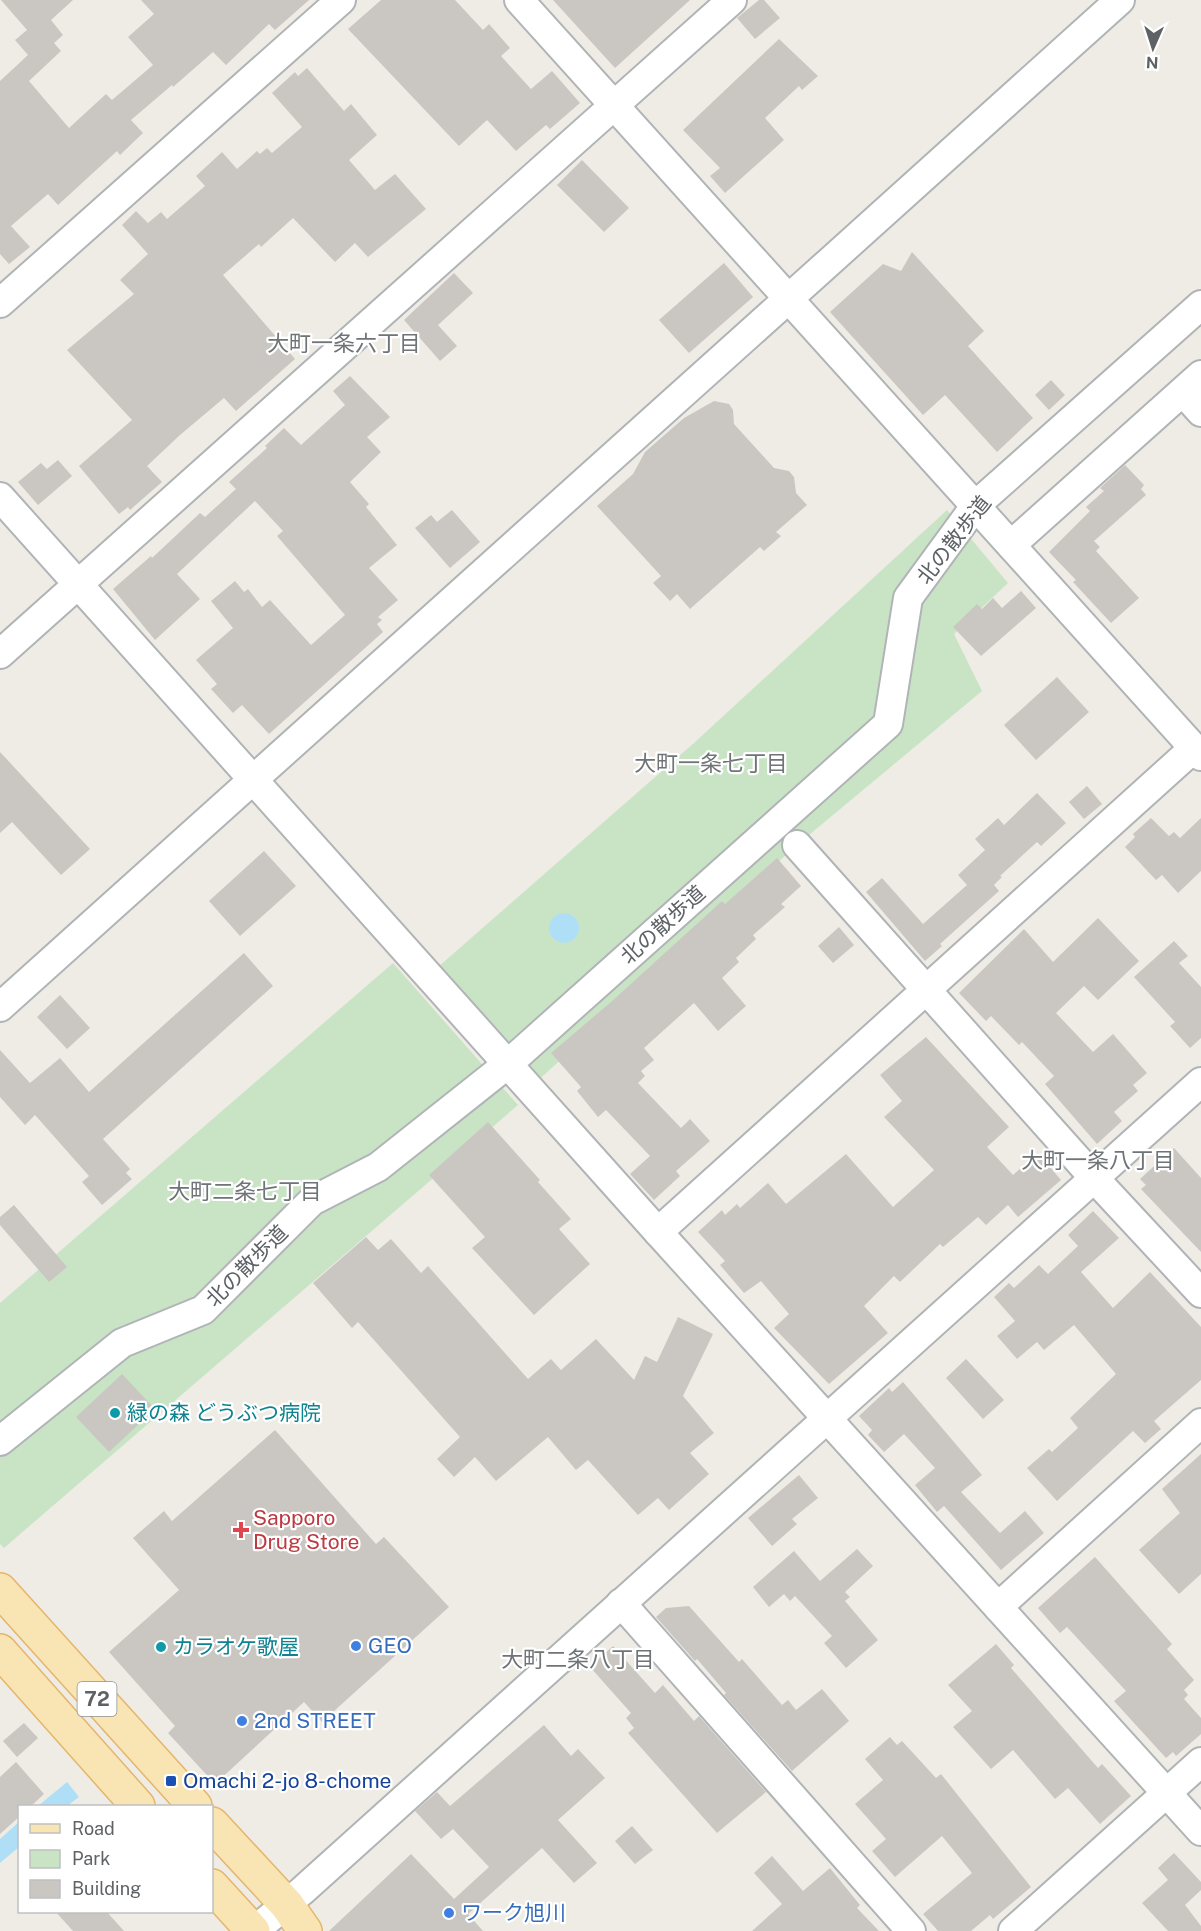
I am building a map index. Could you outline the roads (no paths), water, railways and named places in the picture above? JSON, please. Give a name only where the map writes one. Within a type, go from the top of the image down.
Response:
[{"type":"main road","name":"72","points":[[0,1590],[194,1805]]},
{"type":"main road","name":"72","points":[[0,1652],[137,1805]]},
{"type":"main road","points":[[213,1825],[296,1918]]},
{"type":"main road","points":[[213,1887],[253,1931]]},
{"type":"street","points":[[0,303],[341,0]]},
{"type":"street","points":[[519,0],[1197,752],[658,1232]]},
{"type":"street","points":[[0,654],[732,0]]},
{"type":"street","points":[[0,1007],[252,777],[789,299],[1120,0]]},
{"type":"street","name":"北の散歩道","points":[[0,1441],[122,1342],[203,1310],[312,1201],[378,1167],[509,1063],[888,724],[908,598],[976,505],[1201,305]]},
{"type":"street","points":[[1011,545],[1195,393]]},
{"type":"street","points":[[0,496],[658,1232],[830,1418],[1201,1831]]},
{"type":"street","points":[[797,845],[1095,1179],[1201,1293]]},
{"type":"street","points":[[253,1931],[296,1918],[621,1603],[830,1418],[1201,1082]]},
{"type":"street","points":[[998,1607],[1201,1423]]},
{"type":"street","points":[[621,1603],[911,1931]]},
{"type":"street","points":[[1013,1931],[1201,1762]]},
{"type":"water","points":[[564,913],[575,917],[579,928],[575,939],[564,943],[553,939],[549,928],[553,917]]},
{"type":"water","points":[[67,1782],[79,1797],[68,1805],[39,1805]]},
{"type":"water","points":[[18,1823],[18,1848],[0,1863],[0,1839]]},
{"type":"place","name":"緑の森 どうぶつ病院","points":[[115,1413]]},
{"type":"place","name":"Sapporo Drug Store","points":[[241,1530]]},
{"type":"place","name":"GEO","points":[[356,1646]]},
{"type":"place","name":"カラオケ歌屋","points":[[161,1647]]},
{"type":"place","name":"2nd STREET","points":[[242,1721]]},
{"type":"place","name":"Omachi 2-jo 8-chome","points":[[171,1781]]},
{"type":"place","name":"ワーク旭川","points":[[449,1913]]},
{"type":"district","name":"大町一条六丁目","points":[[344,343]]},
{"type":"district","name":"大町一条七丁目","points":[[711,763]]},
{"type":"district","name":"大町一条八丁目","points":[[1098,1160]]},
{"type":"district","name":"大町二条七丁目","points":[[245,1191]]},
{"type":"district","name":"大町二条八丁目","points":[[578,1659]]}]
